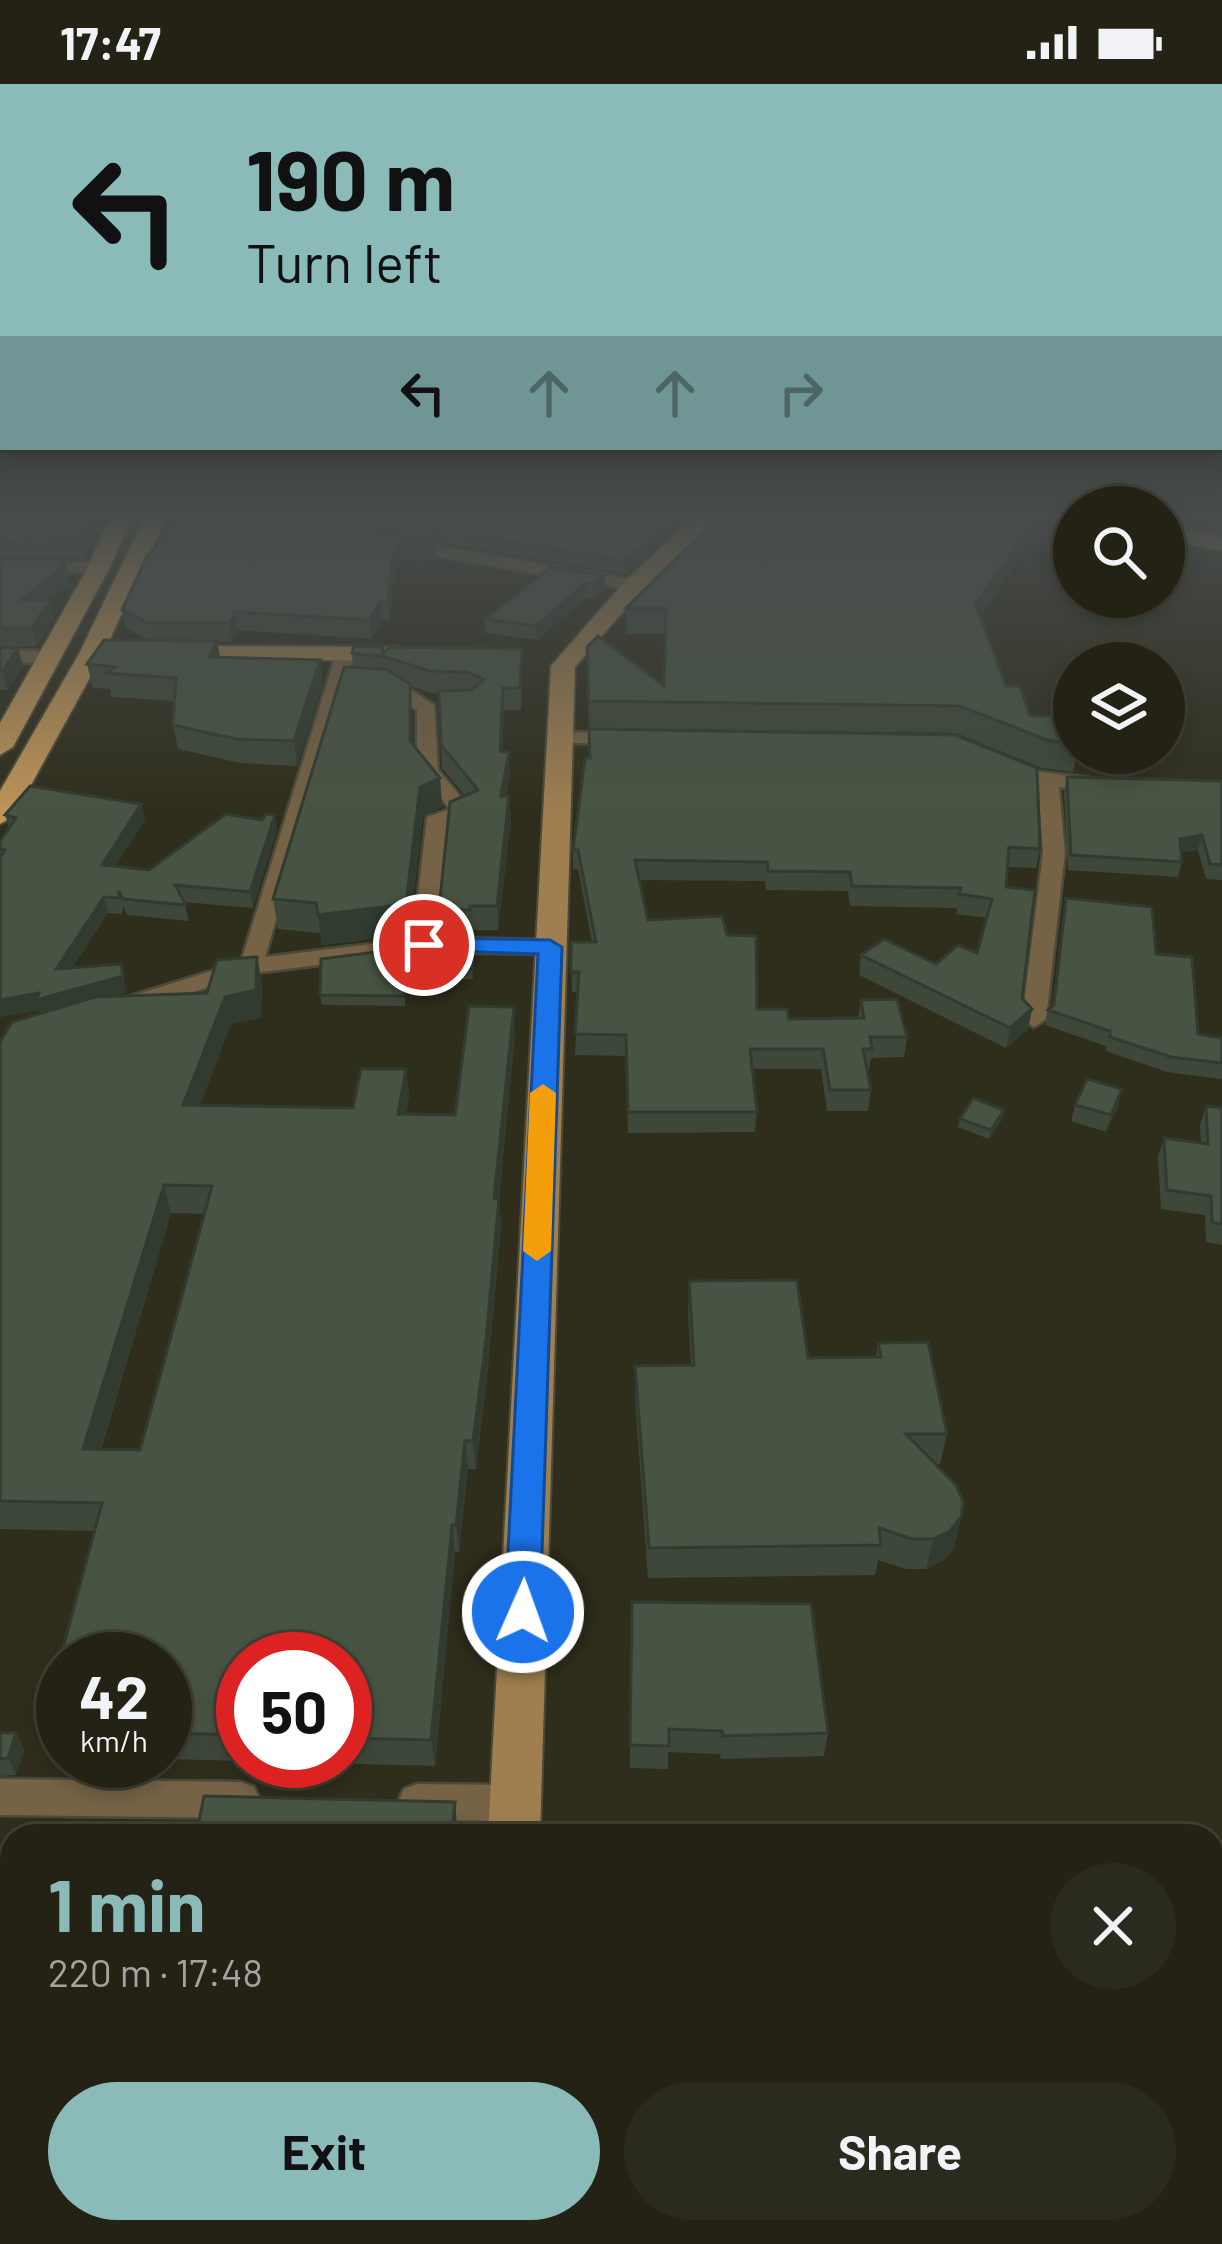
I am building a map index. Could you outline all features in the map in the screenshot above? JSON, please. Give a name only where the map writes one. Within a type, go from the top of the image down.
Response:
[{"type":"main road","points":[[0,747],[7,723],[72,615]]},
{"type":"main road","points":[[0,816],[115,652],[126,615]]},
{"type":"main road","points":[[514,1820],[561,738],[553,664],[603,615]]},
{"type":"main road","points":[[115,652],[434,655]]},
{"type":"street","points":[[251,966],[345,654]]},
{"type":"street","points":[[0,656],[49,657]]},
{"type":"street","points":[[336,684],[385,685],[414,694],[427,709],[424,758],[431,779],[455,799],[464,814],[438,817],[424,945]]},
{"type":"street","points":[[421,703],[454,703]]},
{"type":"street","points":[[561,738],[653,739]]},
{"type":"street","points":[[991,759],[1048,779],[1130,785]]},
{"type":"street","points":[[1034,1019],[1054,853],[1048,779]]},
{"type":"street","points":[[93,1016],[251,966],[424,945],[550,947]]},
{"type":"street","points":[[0,1797],[281,1800]]},
{"type":"street","points":[[375,1801],[514,1820]]},
{"type":"building","points":[[0,615],[40,615],[32,628],[0,628]]},
{"type":"building","points":[[132,615],[233,615],[229,623],[148,623]]},
{"type":"building","points":[[282,615],[373,615],[370,620]]},
{"type":"building","points":[[490,615],[549,615],[536,626],[485,619]]},
{"type":"building","points":[[666,615],[980,615],[1006,686],[1020,686],[1030,716],[1053,716],[1053,741],[960,706],[589,701],[587,647],[598,636],[664,686]]},
{"type":"building","points":[[104,640],[217,641],[209,657],[320,660],[294,741],[236,739],[173,725],[176,678],[106,673],[116,667],[87,664]]},
{"type":"building","points":[[354,646],[383,647],[383,654],[389,647],[522,649],[520,688],[503,688],[500,751],[509,752],[501,796],[509,796],[497,906],[439,909],[450,802],[478,790],[441,745],[439,691],[472,690],[484,679],[352,653]]},
{"type":"building","points":[[0,647],[18,648],[2,671],[0,671]]},
{"type":"building","points":[[344,667],[386,669],[410,684],[410,741],[440,778],[420,787],[406,904],[318,915],[316,903],[273,899]]},
{"type":"building","points":[[589,729],[955,735],[1037,768],[1040,849],[1009,847],[1006,887],[1035,890],[1022,998],[1032,1009],[1010,1028],[861,955],[884,939],[936,964],[958,945],[977,953],[992,899],[959,894],[961,888],[852,886],[850,872],[768,871],[767,862],[635,860],[648,920],[722,916],[727,935],[756,936],[757,1009],[787,1009],[789,1019],[864,1018],[861,1000],[897,999],[907,1037],[870,1037],[872,1049],[863,1049],[871,1090],[830,1090],[823,1049],[750,1049],[757,1112],[628,1112],[626,1035],[575,1034],[579,972],[571,972],[571,942],[596,942],[578,850],[573,850],[585,758],[590,758]]},
{"type":"building","points":[[1067,777],[1222,781],[1222,865],[1210,864],[1202,835],[1180,839],[1182,862],[1071,855]]},
{"type":"building","points":[[30,786],[141,804],[102,865],[149,870],[226,814],[262,820],[266,814],[275,815],[250,892],[175,885],[186,905],[123,899],[119,891],[119,898],[104,897],[56,969],[121,964],[123,976],[36,1000],[39,993],[0,1000],[0,857],[5,850],[0,849],[0,841],[16,818],[5,815]]},
{"type":"building","points":[[1066,898],[1152,907],[1156,954],[1192,957],[1198,1034],[1222,1038],[1222,1063],[1171,1057],[1048,1010],[1054,1005]]},
{"type":"building","points":[[423,946],[472,946],[473,969],[404,972],[404,996],[320,995],[321,959]]},
{"type":"building","points":[[257,957],[256,990],[225,997],[183,1105],[353,1108],[361,1069],[406,1069],[398,1114],[455,1115],[469,1006],[514,1007],[494,1198],[499,1199],[486,1340],[473,1441],[465,1441],[456,1525],[452,1525],[431,1740],[372,1739],[372,1632],[216,1632],[216,1734],[192,1734],[192,1632],[67,1632],[102,1503],[0,1501],[0,1042],[12,1022],[95,997],[207,993],[217,960]],"holes":[[[164,1185],[212,1186],[140,1450],[83,1449]]]},
{"type":"building","points":[[1087,1079],[1122,1089],[1111,1115],[1075,1105]]},
{"type":"building","points":[[973,1098],[1004,1110],[991,1130],[960,1119]]},
{"type":"building","points":[[1206,1106],[1222,1108],[1222,1224],[1212,1222],[1211,1196],[1167,1190],[1164,1138],[1208,1144]]},
{"type":"building","points":[[797,1280],[808,1358],[881,1357],[878,1343],[928,1342],[947,1434],[906,1434],[956,1485],[963,1501],[961,1517],[950,1531],[933,1539],[912,1539],[879,1528],[881,1545],[649,1548],[635,1366],[694,1365],[689,1281]]},
{"type":"building","points":[[632,1602],[811,1604],[828,1733],[723,1736],[722,1731],[669,1729],[669,1746],[630,1745]]},
{"type":"building","points":[[0,1733],[16,1733],[8,1758],[0,1759]]},
{"type":"building","points":[[204,1796],[455,1802],[453,1824],[198,1824]]},
{"type":"slow traffic","points":[[537,1251],[543,1093]]},
{"type":"route","points":[[424,945],[550,947],[523,1612]]}]
